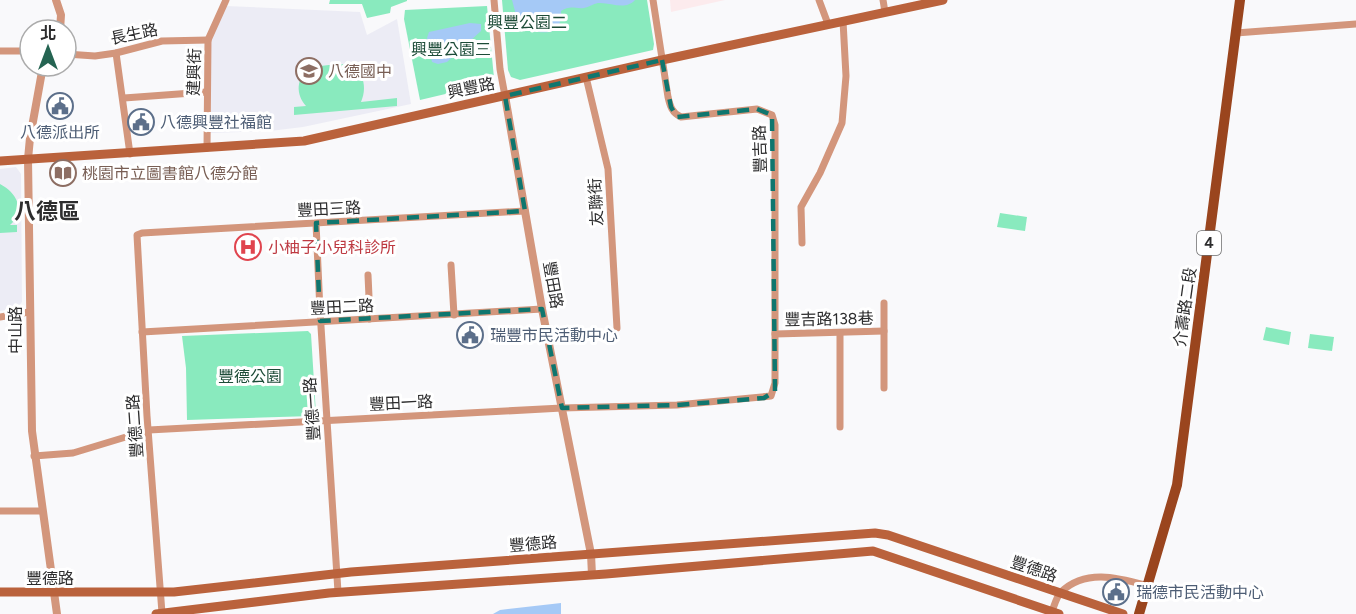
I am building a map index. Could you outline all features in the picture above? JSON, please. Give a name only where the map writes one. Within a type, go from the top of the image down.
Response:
[{"type":"main road","name":"興豐路","points":[[0,161],[304,141],[662,60],[943,0]]},
{"type":"main road","name":"介壽路二段","points":[[1139,614],[1177,485],[1240,0]]},
{"type":"main road","name":"豐德路","points":[[0,592],[161,593],[218,589],[337,574],[875,533],[888,535],[1123,614]]},
{"type":"main road","name":"豐德路","points":[[156,614],[338,592],[592,575],[873,551],[1054,613]]},
{"type":"street","points":[[56,0],[61,18]]},
{"type":"street","name":"建興街","points":[[207,148],[208,40],[226,0]]},
{"type":"street","name":"豐田路","points":[[494,0],[500,69],[542,309],[591,554],[592,575]]},
{"type":"street","name":"豐吉路","points":[[653,0],[670,107],[676,114],[681,117],[757,109],[772,115],[775,125],[776,383],[771,396]]},
{"type":"street","points":[[819,0],[828,24]]},
{"type":"street","points":[[883,0],[885,12]]},
{"type":"street","points":[[802,243],[801,207],[843,123],[846,76],[843,21]]},
{"type":"street","points":[[1236,33],[1356,24]]},
{"type":"street","name":"長生路","points":[[78,55],[95,56],[116,53],[162,41],[208,40]]},
{"type":"street","points":[[0,51],[18,51]]},
{"type":"street","points":[[116,53],[130,154]]},
{"type":"street","name":"友聯街","points":[[586,77],[608,169],[617,328]]},
{"type":"street","name":"中山路","points":[[41,78],[28,159],[31,410],[34,456],[57,614]]},
{"type":"street","points":[[124,98],[206,92]]},
{"type":"street","name":"豐田三路","points":[[137,237],[142,233],[525,210]]},
{"type":"street","name":"豐德一路","points":[[316,223],[320,321],[338,592]]},
{"type":"street","name":"豐德二路","points":[[137,237],[162,613]]},
{"type":"street","points":[[451,265],[454,315]]},
{"type":"street","points":[[368,275],[370,319]]},
{"type":"street","points":[[884,303],[884,388]]},
{"type":"street","name":"豐田二路","points":[[142,332],[542,309]]},
{"type":"street","points":[[0,317],[30,312]]},
{"type":"street","name":"豐吉路138巷","points":[[775,334],[884,331]]},
{"type":"street","points":[[840,333],[840,427]]},
{"type":"street","name":"豐田一路","points":[[34,456],[73,453],[149,430],[562,408],[676,405],[771,396]]},
{"type":"street","points":[[0,511],[42,511]]},
{"type":"street","name":"豐德路","points":[[1054,613],[1060,593],[1092,576],[1112,576],[1149,586]]},
{"type":"highlighted area","points":[[662,60],[671,107],[677,117],[757,109],[772,115],[775,391],[764,398],[677,405],[562,408],[542,309],[320,321],[316,223],[525,211],[505,96]]},
{"type":"shaded area","points":[[670,0],[725,0],[671,12]]},
{"type":"shaded area","name":"八德國中","points":[[226,6],[360,12],[367,35],[397,19],[411,104],[303,127],[270,131],[210,133],[211,39]]},
{"type":"shaded area","points":[[16,167],[21,174],[22,302],[17,308],[0,311],[0,169]]},
{"type":"green space","points":[[330,0],[407,1],[391,7],[390,13],[367,18],[362,4],[329,4]]},
{"type":"green space","name":"興豐公園二","points":[[502,0],[647,0],[653,50],[520,80],[511,77],[508,70]]},
{"type":"green space","name":"興豐公園三","points":[[487,6],[494,78],[492,83],[420,100],[404,19],[405,10]]},
{"type":"green space","points":[[340,64],[353,67],[361,76],[364,88],[361,102],[397,98],[397,106],[294,115],[294,107],[306,106],[300,97],[299,86],[306,72],[317,67]]},
{"type":"green space","points":[[0,184],[11,192],[17,202],[18,214],[10,225],[17,225],[17,232],[0,233]]},
{"type":"green space","points":[[1000,213],[1027,217],[1025,231],[997,227]]},
{"type":"green space","points":[[1266,327],[1291,332],[1289,345],[1263,340]]},
{"type":"green space","name":"豐德公園","points":[[308,331],[311,334],[316,414],[312,416],[187,420],[186,368],[182,336]]},
{"type":"green space","points":[[1310,334],[1334,337],[1332,351],[1308,348]]},
{"type":"water","points":[[512,0],[635,0],[622,6],[598,3],[584,8],[567,8],[561,11],[560,23],[556,29],[537,32],[520,23]]},
{"type":"water","points":[[470,23],[481,24],[481,31],[447,62],[438,64],[432,62],[427,38],[429,32]]},
{"type":"water","points":[[561,603],[561,614],[493,614],[500,610]]},
{"type":"place","name":"八德國中","points":[[309,71]]},
{"type":"place","name":"八德派出所","points":[[60,106]]},
{"type":"place","name":"八德興豐社福館","points":[[141,122]]},
{"type":"place","name":"桃園市立圖書館八德分館","points":[[63,173]]},
{"type":"place","name":"小柚子小兒科診所","points":[[248,247]]},
{"type":"place","name":"瑞豐市民活動中心","points":[[470,335]]},
{"type":"place","name":"瑞德市民活動中心","points":[[1116,592]]},
{"type":"district","name":"八德區","points":[[47,211]]}]
